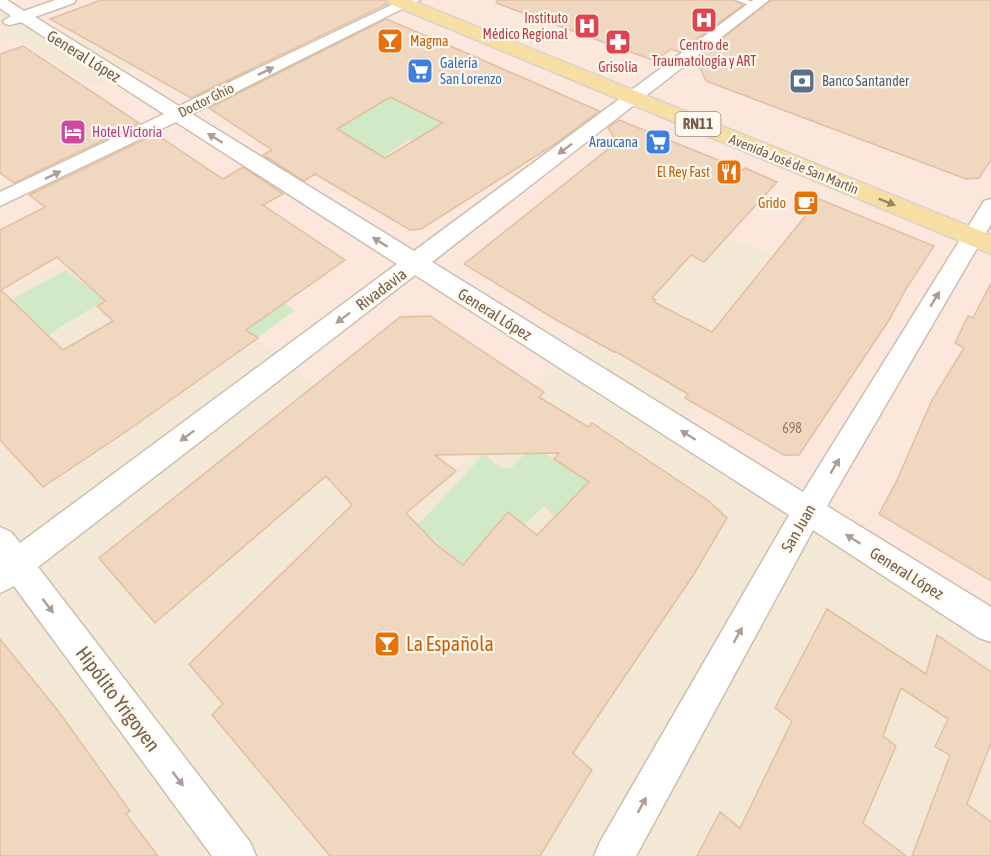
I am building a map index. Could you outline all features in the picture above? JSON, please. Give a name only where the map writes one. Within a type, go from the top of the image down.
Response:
[{"type":"main road","name":"Avenida José de San Martín","points":[[429,0],[640,93]]},
{"type":"main road","name":"Avenida José de San Martín","points":[[405,1],[985,227]]},
{"type":"street","points":[[0,25],[69,0]]},
{"type":"street","name":"Doctor Ghío","points":[[0,201],[405,1]]},
{"type":"street","name":"General López","points":[[0,2],[991,626]]},
{"type":"street","name":"Rivadavia","points":[[6,561],[415,263],[640,93],[753,2]]},
{"type":"street","name":"San Juan","points":[[614,856],[808,511],[985,227]]},
{"type":"street","name":"Hipólito Yrigoyen","points":[[6,561],[236,856]]},
{"type":"shaded area","points":[[0,0],[991,0],[991,856],[0,856]]},
{"type":"shaded area","points":[[0,0],[173,0],[73,40],[22,16]]},
{"type":"shaded area","points":[[258,0],[670,0],[902,78],[991,0],[991,626],[676,427],[813,272],[696,225],[450,476],[398,449],[116,232],[0,296],[0,43],[14,38],[91,86],[275,8]]},
{"type":"green space","points":[[355,79],[483,126],[419,143],[410,139],[383,157],[332,132]]},
{"type":"green space","points":[[66,270],[104,300],[48,335],[0,326],[0,306]]},
{"type":"green space","points":[[253,283],[295,310],[258,338],[216,308]]},
{"type":"green space","points":[[531,447],[554,459],[607,494],[592,514],[571,500],[555,516],[544,506],[524,525],[508,513],[463,565],[418,525],[484,454],[500,468],[511,468]]},
{"type":"building","points":[[101,0],[385,0],[387,4],[191,98],[50,19]]},
{"type":"building","points":[[497,0],[734,0],[743,5],[679,52],[671,49],[655,61],[496,3]]},
{"type":"building","points":[[771,0],[991,0],[991,160],[979,178],[966,179],[706,81],[696,59]]},
{"type":"building","points":[[386,19],[599,111],[555,144],[421,229],[410,230],[315,174],[304,181],[263,155],[272,150],[209,108]],"holes":[[[390,97],[443,123],[385,158],[337,129]]]},
{"type":"building","points":[[23,46],[139,123],[14,183],[0,173],[0,54]]},
{"type":"building","points":[[619,120],[777,182],[704,262],[691,255],[652,298],[656,300],[654,302],[712,332],[819,199],[934,246],[889,320],[799,455],[784,455],[685,398],[688,394],[558,321],[464,264],[617,142],[608,128]]},
{"type":"building","points":[[156,134],[223,179],[243,167],[283,194],[263,205],[345,260],[246,330],[258,338],[127,431],[43,487],[0,440],[0,230],[45,207],[29,195]],"holes":[[[57,257],[105,301],[97,306],[113,321],[63,350],[1,290]]]},
{"type":"building","points":[[991,283],[991,581],[879,514],[897,480],[932,400],[964,348],[955,343],[968,316],[973,318]]},
{"type":"building","points":[[430,316],[544,392],[539,397],[588,427],[592,423],[709,501],[727,518],[694,574],[573,753],[592,770],[540,856],[330,856],[212,715],[223,704],[189,664],[352,505],[326,476],[155,623],[99,558],[400,317]],"holes":[[[559,453],[554,459],[589,482],[537,535],[508,512],[463,565],[436,544],[406,513],[456,471],[435,455]]]},
{"type":"building","points":[[827,609],[926,674],[937,635],[991,672],[991,743],[967,804],[991,822],[991,856],[912,856],[950,755],[935,747],[948,719],[901,688],[883,736],[896,746],[863,823],[906,856],[697,856],[720,812],[740,828],[792,721],[775,708]]},
{"type":"building","points":[[0,639],[59,712],[130,811],[126,814],[158,856],[0,856]]},
{"type":"place","name":"Centro de Traumatología y ART","points":[[704,20]]},
{"type":"place","name":"Instituto Médico Regional","points":[[587,26]]},
{"type":"place","name":"Magma","points":[[390,41]]},
{"type":"place","name":"Grisolía","points":[[618,42]]},
{"type":"place","name":"Galería San Lorenzo","points":[[420,71]]},
{"type":"place","name":"Banco Santander","points":[[802,81]]},
{"type":"place","name":"Hotel Victoria","points":[[73,132]]},
{"type":"place","name":"Araucana","points":[[658,142]]},
{"type":"place","name":"El Rey Fast","points":[[729,172]]},
{"type":"place","name":"Grido","points":[[806,203]]},
{"type":"place","name":"La Española","points":[[387,644]]}]
